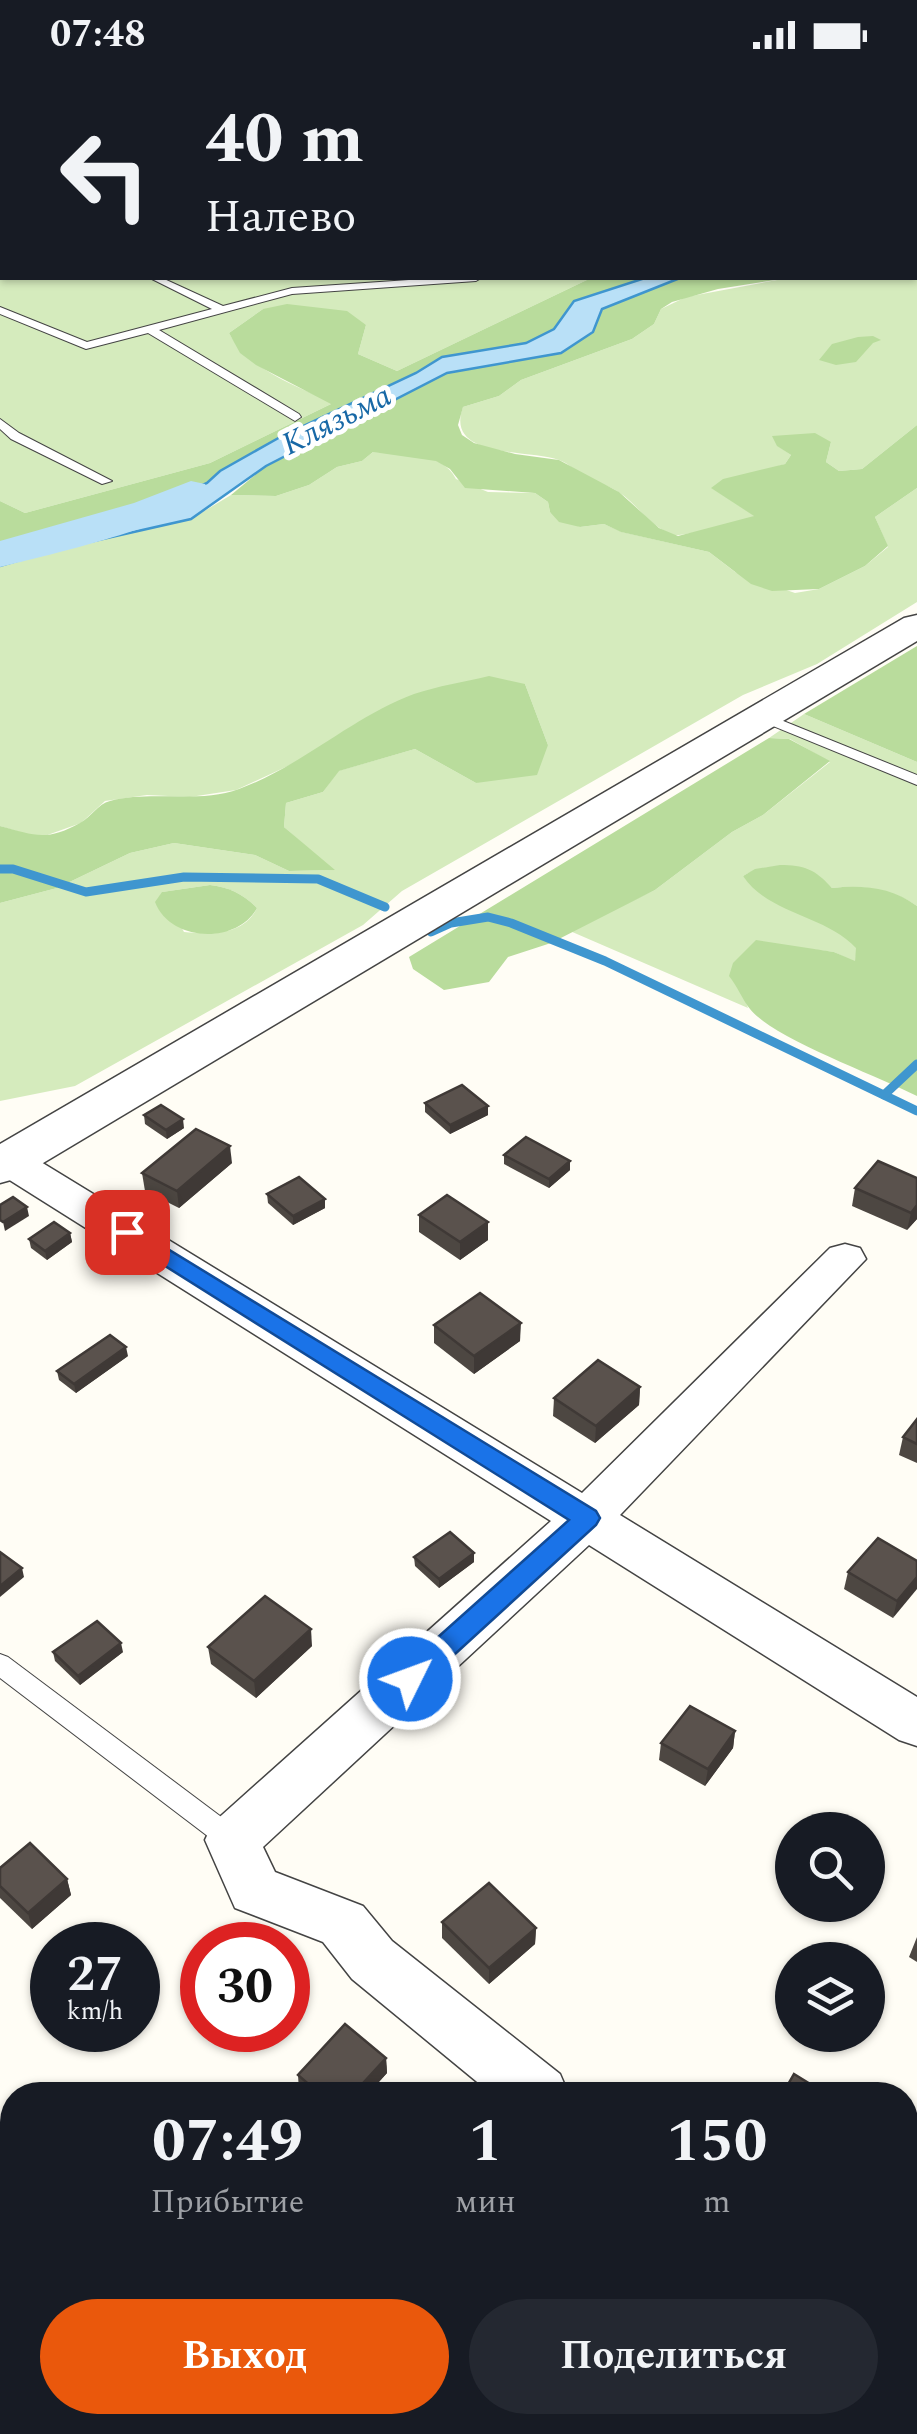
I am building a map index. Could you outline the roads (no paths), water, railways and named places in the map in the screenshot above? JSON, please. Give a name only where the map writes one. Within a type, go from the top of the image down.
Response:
[{"type":"street","points":[[917,626],[4,1164],[587,1518],[917,1724]]},
{"type":"street","points":[[523,2082],[372,1960],[343,1924],[255,1890],[232,1840],[587,1518],[845,1260]]},
{"type":"lane","points":[[160,280],[222,310]]},
{"type":"lane","points":[[0,310],[86,346],[292,292],[450,280]]},
{"type":"lane","points":[[150,329],[295,416]]},
{"type":"lane","points":[[0,423],[15,436],[106,481]]},
{"type":"lane","points":[[766,718],[917,780]]},
{"type":"lane","points":[[0,1664],[232,1840]]},
{"type":"water","points":[[639,280],[675,280],[602,309],[593,332],[561,353],[447,373],[266,466],[191,519],[0,566],[0,544],[100,526],[157,506],[207,483],[220,471],[282,436],[442,357],[526,343],[554,329],[574,301]]},
{"type":"waterway","name":"Клязьма","points":[[0,554],[149,512],[191,493]]},
{"type":"waterway","points":[[0,869],[13,869],[86,892],[184,877],[318,879],[385,907]]},
{"type":"waterway","points":[[431,932],[451,923],[488,917],[511,923],[605,961],[917,1111]]},
{"type":"waterway","points":[[884,1095],[917,1064]]}]
